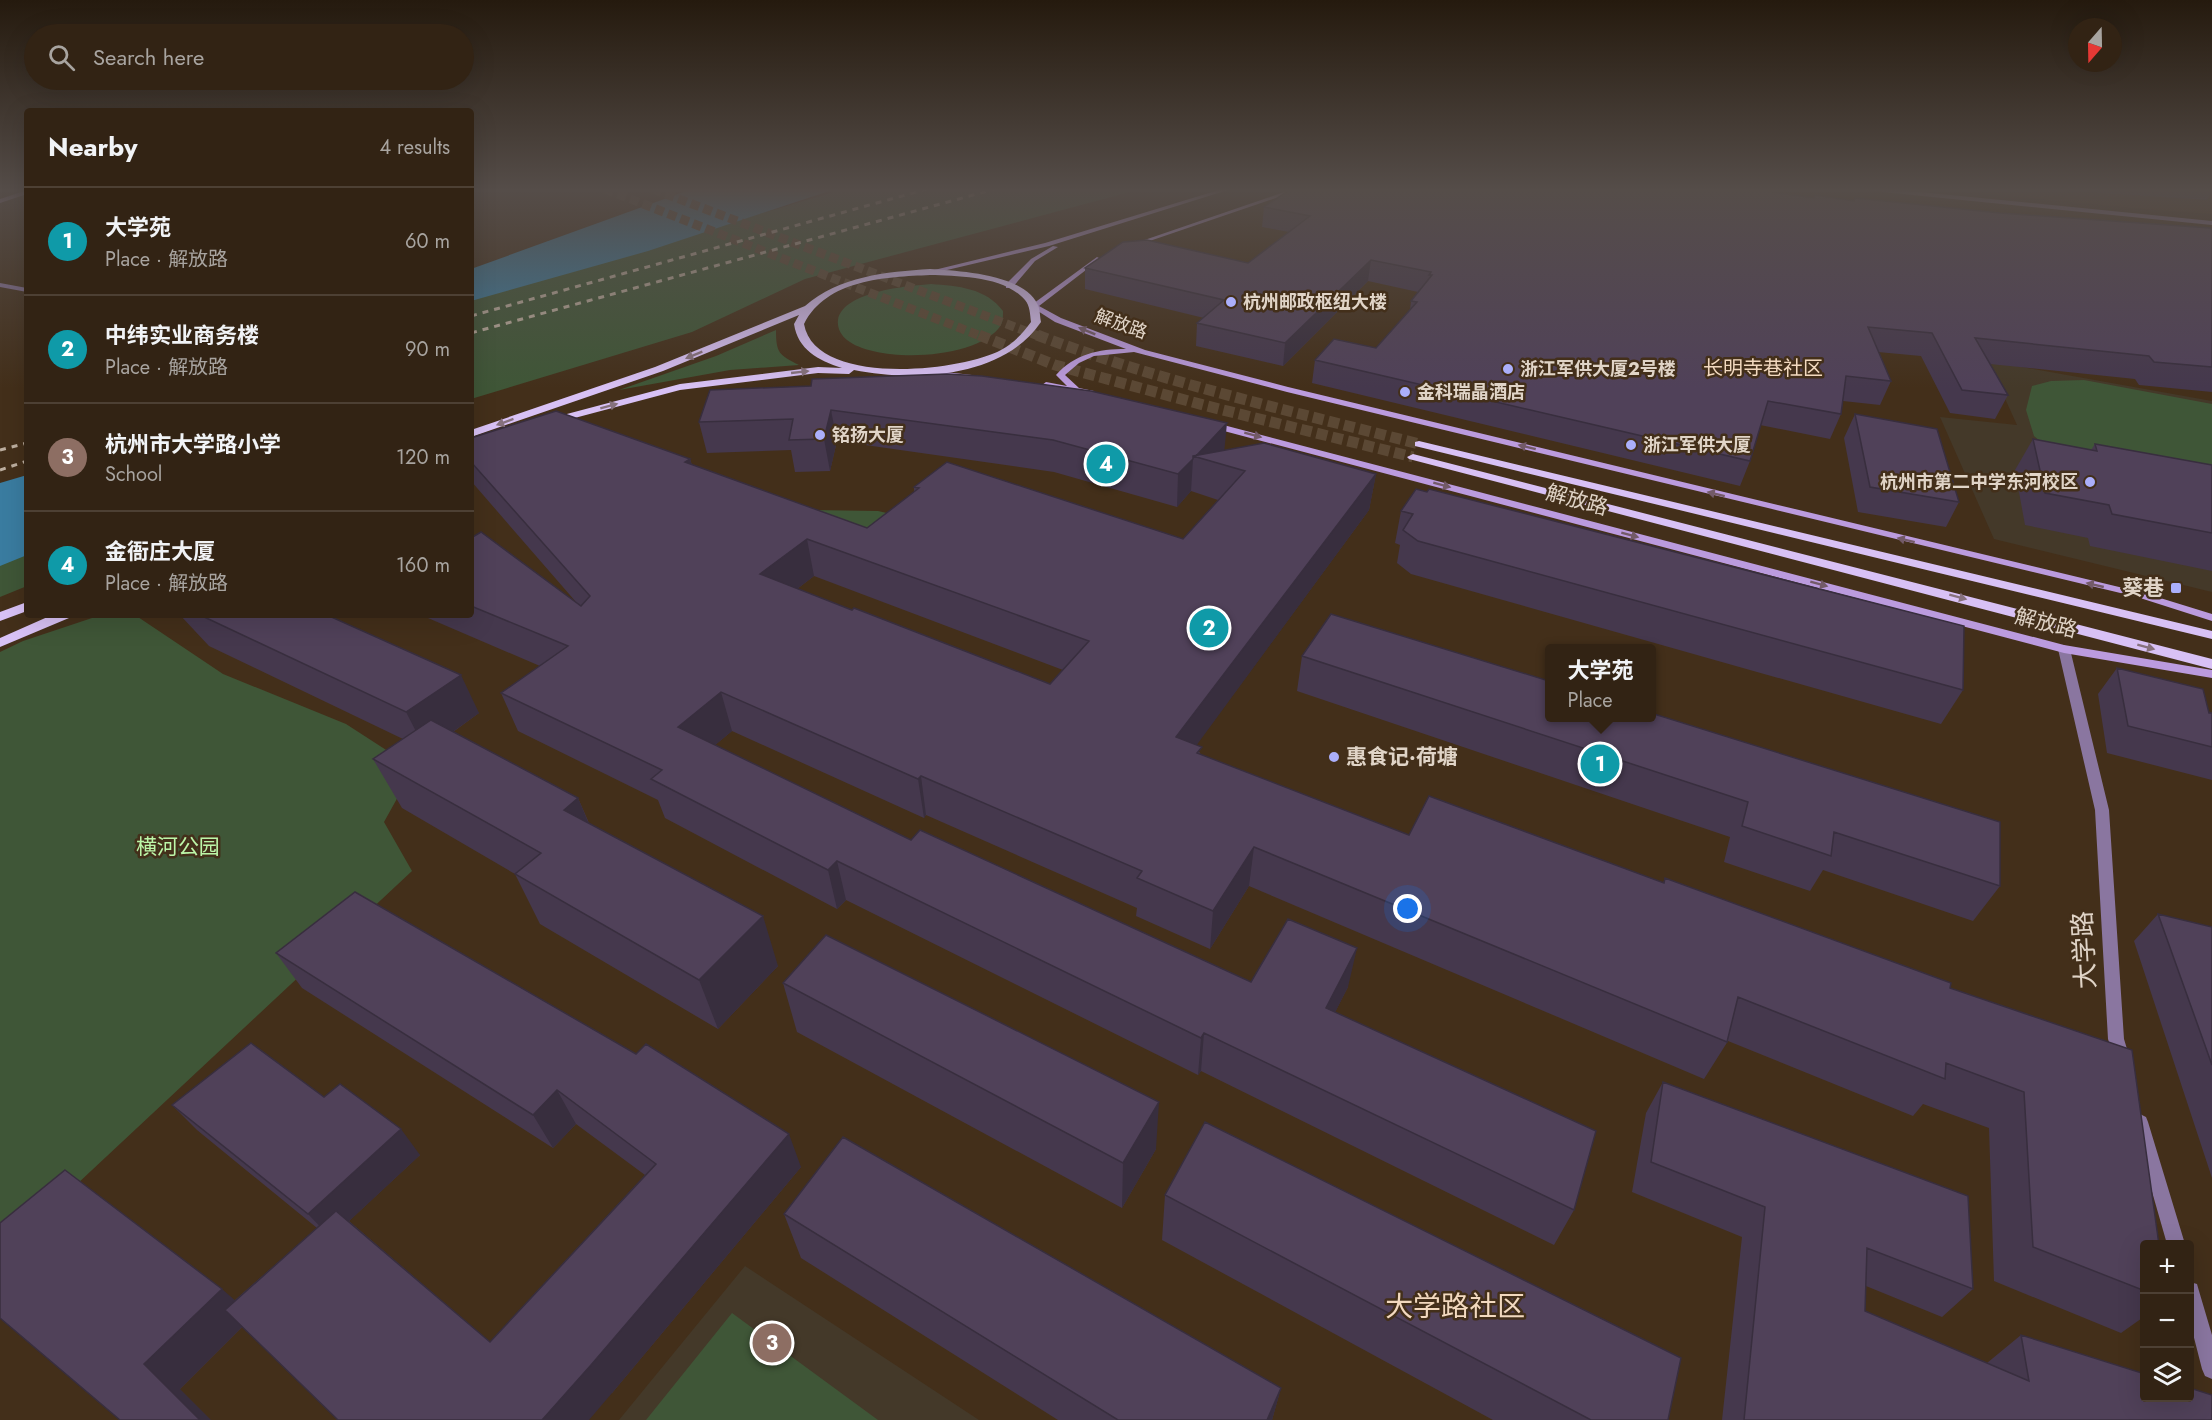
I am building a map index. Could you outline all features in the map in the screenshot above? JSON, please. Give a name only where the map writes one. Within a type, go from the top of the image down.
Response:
[{"type":"main road","points":[[474,433],[658,369],[808,308],[823,296],[843,287],[867,279],[930,272],[1003,255]]},
{"type":"main road","points":[[1009,286],[1033,260],[1041,255]]},
{"type":"main road","points":[[1034,306],[1104,255]]},
{"type":"main road","points":[[930,272],[977,276],[1009,286],[1019,291],[1034,306],[1036,322],[1026,338],[1003,353],[970,365],[930,372]]},
{"type":"main road","name":"解放路","points":[[1034,306],[1058,320],[1142,352],[2140,595],[2212,618]]},
{"type":"main road","points":[[808,308],[799,324],[803,341],[820,356],[850,367],[889,372]]},
{"type":"main road","points":[[1075,388],[1060,375],[1076,359],[1107,351],[1142,352]]},
{"type":"main road","points":[[547,423],[680,387],[818,370],[930,372],[985,378]]},
{"type":"main road","points":[[1041,385],[1075,388],[1097,394]]},
{"type":"main road","name":"解放路","points":[[1197,421],[2064,649],[2212,674]]},
{"type":"main road","name":"解放路","points":[[1419,444],[2212,635]]},
{"type":"main road","name":"解放路","points":[[1413,457],[2212,664]]},
{"type":"main road","points":[[0,617],[24,607]]},
{"type":"main road","points":[[0,643],[57,618]]},
{"type":"street","points":[[0,285],[24,289]]},
{"type":"street","name":"大学路","points":[[2064,649],[2102,810],[2116,1039],[2126,1073]]},
{"type":"street","points":[[2136,1107],[2175,1240]]},
{"type":"street","points":[[2191,1294],[2212,1369]]},
{"type":"shaded area","name":"杭州市第二中学东河校区","points":[[1988,361],[2212,401],[2212,592],[1994,539],[1940,417],[2017,425]]},
{"type":"shaded area","points":[[745,1266],[979,1420],[619,1420]]},
{"type":"green space","points":[[619,255],[894,255],[805,279],[692,332],[474,398],[474,298]]},
{"type":"green space","points":[[931,284],[961,287],[988,297],[1003,311],[1001,325],[989,337],[972,345],[927,355],[881,353],[861,348],[847,340],[840,331],[838,320],[842,310],[851,302],[878,292]]},
{"type":"green space","points":[[776,330],[778,349],[783,356],[799,365],[730,370],[619,390],[716,356]]},
{"type":"green space","points":[[2084,380],[2212,404],[2212,501],[2067,463],[2034,436],[2026,410],[2032,386],[2051,381]]},
{"type":"green space","points":[[749,509],[878,511],[891,514],[844,543]]},
{"type":"green space","points":[[24,553],[24,587],[0,597],[0,563]]},
{"type":"green space","name":"横河公园","points":[[92,618],[139,618],[223,674],[346,724],[414,768],[384,822],[412,871],[0,1256],[0,652],[23,641]]},
{"type":"green space","points":[[732,1313],[878,1420],[646,1420]]},
{"type":"water","points":[[509,255],[633,255],[474,300],[474,268]]},
{"type":"water","points":[[24,476],[24,556],[0,566],[0,483]]},
{"type":"building","points":[[1104,255],[1214,255],[1248,263],[1258,255],[2212,255],[2212,367],[2154,362],[2149,356],[1975,338],[2008,395],[1962,390],[1932,333],[1868,327],[1891,381],[1846,376],[1841,414],[1768,401],[1750,461],[1315,360],[1334,339],[1376,348],[1417,302],[1411,301],[1432,275],[1429,275],[1431,272],[1371,260],[1285,343],[1197,323],[1224,300],[1085,268]]},
{"type":"building","points":[[947,374],[982,376],[1091,391],[1227,423],[1178,474],[1053,440],[831,410],[824,439],[789,440],[793,419],[699,422],[710,390],[811,386],[812,379]]},
{"type":"building","points":[[556,411],[690,459],[685,462],[867,528],[919,488],[914,487],[947,462],[1183,539],[1245,471],[1193,456],[1264,443],[1376,474],[1176,737],[1202,747],[1197,753],[1409,835],[1429,796],[1664,883],[1665,878],[1951,983],[1950,988],[2132,1050],[2158,1240],[2140,1240],[2140,1289],[2033,1247],[2024,1092],[1946,1063],[1945,1079],[1738,997],[1727,1042],[1254,847],[1213,911],[1137,878],[1142,871],[921,776],[918,779],[721,692],[678,727],[911,840],[920,830],[1251,982],[1288,919],[1357,948],[1326,1008],[1596,1131],[1574,1210],[1204,1033],[1201,1038],[837,861],[828,870],[651,779],[662,770],[501,693],[568,646],[474,607],[474,536],[481,532],[581,606],[590,596],[474,465],[474,437]],"holes":[[[807,539],[1089,641],[1050,684],[854,608],[852,610],[760,574]]]},
{"type":"building","points":[[1855,414],[1937,429],[1959,502],[1870,487]]},
{"type":"building","points":[[2033,439],[2097,451],[2095,444],[2212,465],[2212,533],[2112,514],[2109,505],[2045,493]]},
{"type":"building","points":[[1416,489],[1427,492],[1429,489],[1964,626],[1963,690],[1418,541],[1403,530],[1413,514],[1401,511]]},
{"type":"building","points":[[1331,614],[1545,680],[1545,722],[1656,722],[1656,715],[2000,822],[2000,886],[1834,832],[1831,856],[1742,826],[1748,802],[1302,656]]},
{"type":"building","points":[[206,618],[334,618],[461,675],[406,712]]},
{"type":"building","points":[[2117,668],[2203,689],[2209,713],[2212,713],[2212,747],[2128,726]]},
{"type":"building","points":[[431,720],[578,798],[564,810],[763,916],[699,980],[515,874],[541,853],[373,759]]},
{"type":"building","points":[[355,892],[636,1054],[646,1044],[789,1134],[542,1420],[338,1420],[225,1310],[336,1211],[490,1342],[656,1164],[557,1090],[533,1115],[276,953]]},
{"type":"building","points":[[2158,914],[2212,927],[2212,1065]]},
{"type":"building","points":[[826,935],[1159,1102],[1123,1163],[783,983]]},
{"type":"building","points":[[251,1043],[324,1097],[340,1084],[401,1129],[308,1214],[172,1105]]},
{"type":"building","points":[[1663,1082],[1968,1196],[1973,1289],[1867,1248],[1865,1311],[2029,1381],[2021,1335],[2140,1372],[2140,1402],[2194,1402],[2194,1389],[2212,1395],[2212,1420],[1744,1420],[1765,1207],[1651,1162]]},
{"type":"building","points":[[1205,1122],[1681,1358],[1668,1420],[1591,1420],[1165,1195]]},
{"type":"building","points":[[843,1137],[1281,1388],[1267,1420],[1118,1420],[784,1214]]},
{"type":"building","points":[[65,1170],[222,1289],[144,1364],[200,1420],[120,1420],[0,1318],[0,1223]]},
{"type":"tunnel","points":[[774,255],[983,337]]},
{"type":"tunnel","points":[[827,255],[1041,337]]},
{"type":"tunnel","points":[[979,335],[1055,365],[1207,406],[1413,457]]},
{"type":"tunnel","points":[[1037,335],[1179,381],[1419,444]]},
{"type":"railway","points":[[474,315],[689,255]]},
{"type":"railway","points":[[474,332],[754,255]]},
{"type":"railway","points":[[0,450],[24,444]]},
{"type":"railway","points":[[0,470],[24,462]]},
{"type":"place","name":"杭州邮政枢纽大楼","points":[[1231,302]]},
{"type":"place","name":"浙江军供大厦2号楼","points":[[1508,369]]},
{"type":"place","name":"金科瑞晶酒店","points":[[1405,392]]},
{"type":"place","name":"铭扬大厦","points":[[820,435]]},
{"type":"place","name":"浙江军供大厦","points":[[1631,445]]},
{"type":"place","name":"金衙庄大厦","points":[[1106,464]]},
{"type":"place","name":"杭州市第二中学东河校区","points":[[2090,482]]},
{"type":"place","name":"葵巷","points":[[2176,588]]},
{"type":"place","name":"中纬实业商务楼","points":[[1209,628]]},
{"type":"place","name":"惠食记·荷塘","points":[[1334,757]]},
{"type":"place","name":"大学苑","points":[[1600,764]]},
{"type":"place","name":"杭州市大学路小学","points":[[772,1343]]},
{"type":"district","name":"长明寺巷社区","points":[[1763,368]]},
{"type":"district","name":"大学路社区","points":[[1455,1306]]}]
